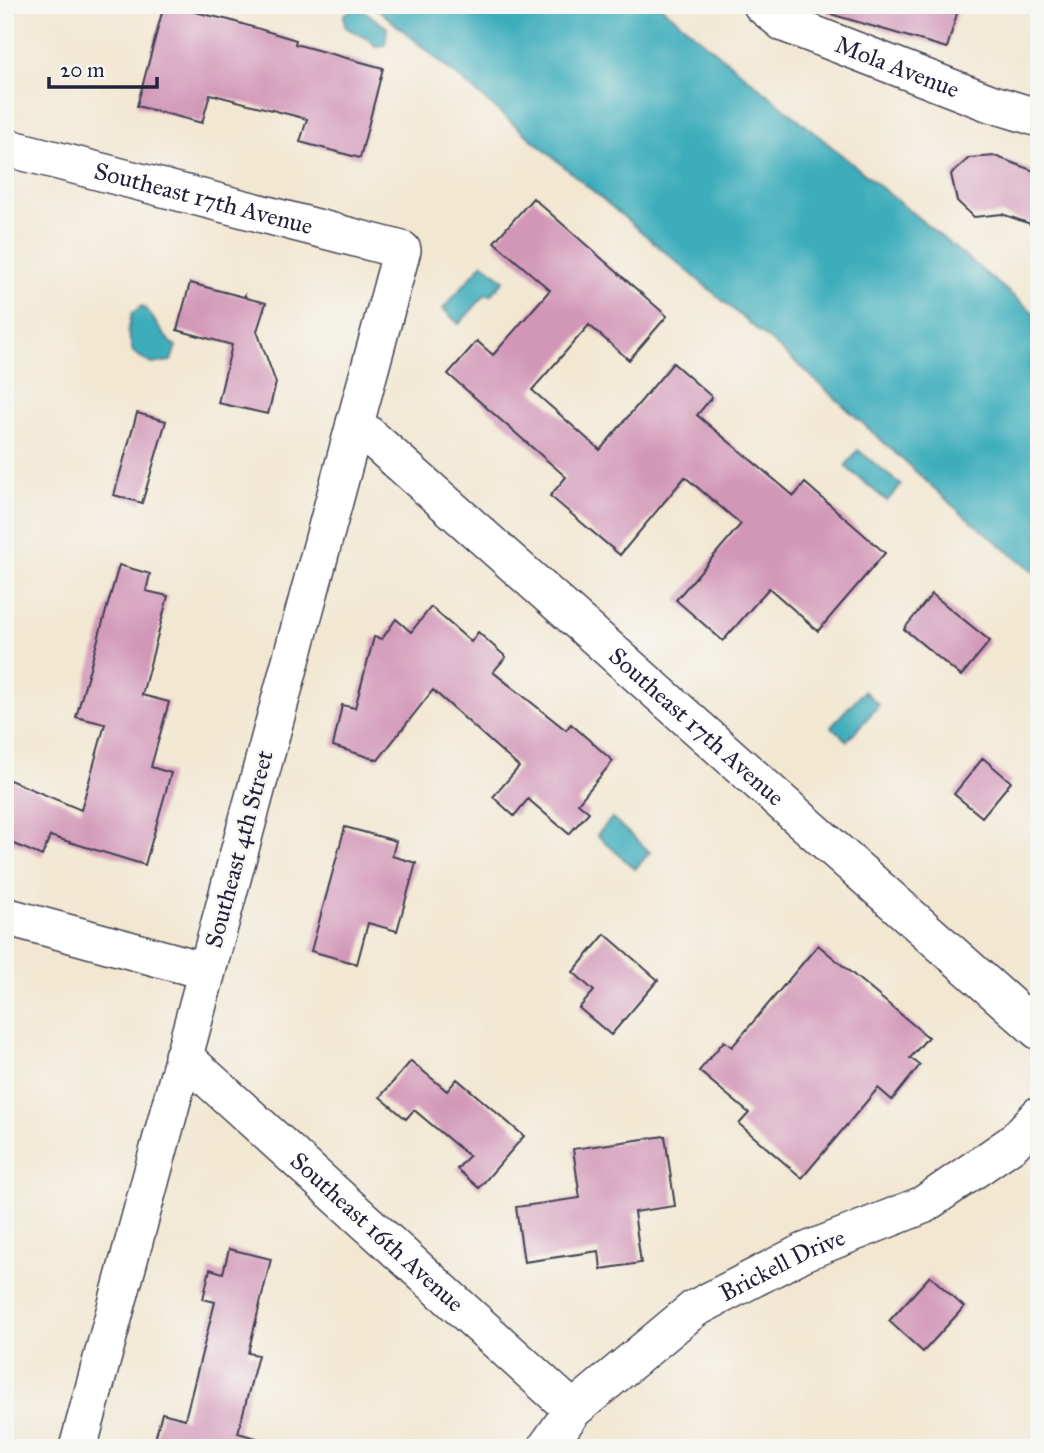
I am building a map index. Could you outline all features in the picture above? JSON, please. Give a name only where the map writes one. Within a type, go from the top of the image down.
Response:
[{"type":"street","name":"Mola Avenue","points":[[762,5],[784,23],[990,103],[1039,118]]},
{"type":"street","name":"Southeast 17th Avenue","points":[[5,147],[402,250]]},
{"type":"street","name":"Southeast 4th Street","points":[[79,1448],[402,250]]},
{"type":"street","name":"Southeast 17th Avenue","points":[[355,423],[1039,1031]]},
{"type":"street","points":[[5,916],[206,971]]},
{"type":"street","name":"Southeast 16th Avenue","points":[[183,1056],[573,1410]]},
{"type":"street","name":"Brickell Drive","points":[[546,1448],[573,1410],[694,1309],[804,1252],[923,1205],[1013,1143],[1039,1115]]},
{"type":"water","points":[[373,5],[659,5],[1039,317],[1039,576],[960,512],[800,366]]},
{"type":"water","points":[[354,8],[363,10],[387,28],[385,45],[376,47],[370,40],[345,27],[344,15]]},
{"type":"water","points":[[483,263],[504,280],[490,296],[486,294],[459,324],[443,309]]},
{"type":"water","points":[[142,306],[176,346],[171,361],[151,364],[133,352],[128,332],[132,313]]},
{"type":"water","points":[[858,450],[901,485],[887,501],[845,466]]},
{"type":"water","points":[[864,691],[879,705],[847,741],[831,726]]},
{"type":"water","points":[[612,818],[650,852],[635,869],[597,835]]},
{"type":"building","points":[[164,5],[229,20],[296,40],[295,44],[383,68],[360,158],[300,142],[307,119],[210,94],[202,123],[137,106]]},
{"type":"building","points":[[829,5],[940,5],[958,10],[947,48],[827,13]]},
{"type":"building","points":[[995,156],[1039,173],[1039,227],[1002,214],[974,217],[957,201],[951,174],[969,158]]},
{"type":"building","points":[[533,198],[667,316],[629,360],[589,325],[532,390],[600,450],[673,363],[712,397],[697,415],[794,496],[805,483],[885,553],[818,631],[769,588],[723,641],[676,600],[741,524],[685,477],[620,555],[550,496],[566,477],[448,374],[477,341],[493,355],[550,290],[494,242]]},
{"type":"building","points":[[190,283],[244,297],[245,295],[246,298],[266,303],[257,331],[276,383],[268,414],[218,403],[232,345],[177,330]]},
{"type":"building","points":[[137,413],[166,421],[142,503],[114,495]]},
{"type":"building","points":[[119,565],[150,574],[146,591],[168,596],[142,695],[169,702],[151,767],[171,773],[145,865],[50,836],[42,856],[5,840],[5,778],[81,810],[105,724],[76,717]]},
{"type":"building","points":[[932,594],[990,641],[961,676],[904,629]]},
{"type":"building","points":[[431,607],[471,642],[478,632],[506,657],[493,672],[566,730],[571,724],[613,761],[578,803],[589,812],[569,834],[528,799],[514,816],[493,797],[519,767],[433,690],[378,760],[333,746],[342,705],[355,708],[374,637],[382,639],[396,619],[411,632]]},
{"type":"building","points":[[983,758],[1011,782],[982,817],[954,794]]},
{"type":"building","points":[[345,827],[396,841],[392,856],[416,863],[397,931],[368,923],[357,964],[311,951]]},
{"type":"building","points":[[605,934],[658,980],[611,1035],[579,1008],[594,991],[573,972]]},
{"type":"building","points":[[818,945],[928,1037],[910,1058],[920,1065],[892,1100],[878,1088],[802,1178],[739,1124],[749,1113],[699,1071],[724,1041],[732,1047]]},
{"type":"building","points":[[411,1061],[447,1091],[457,1079],[524,1136],[479,1188],[457,1169],[469,1156],[414,1110],[406,1119],[380,1097]]},
{"type":"building","points":[[665,1136],[675,1206],[634,1212],[641,1263],[601,1269],[599,1251],[524,1262],[516,1207],[580,1198],[573,1149]]},
{"type":"building","points":[[229,1249],[271,1259],[248,1353],[258,1355],[238,1433],[256,1438],[254,1448],[174,1448],[154,1443],[162,1413],[185,1419],[215,1302],[203,1299],[210,1269],[223,1273]]},
{"type":"building","points":[[930,1276],[964,1307],[923,1352],[889,1321]]}]
